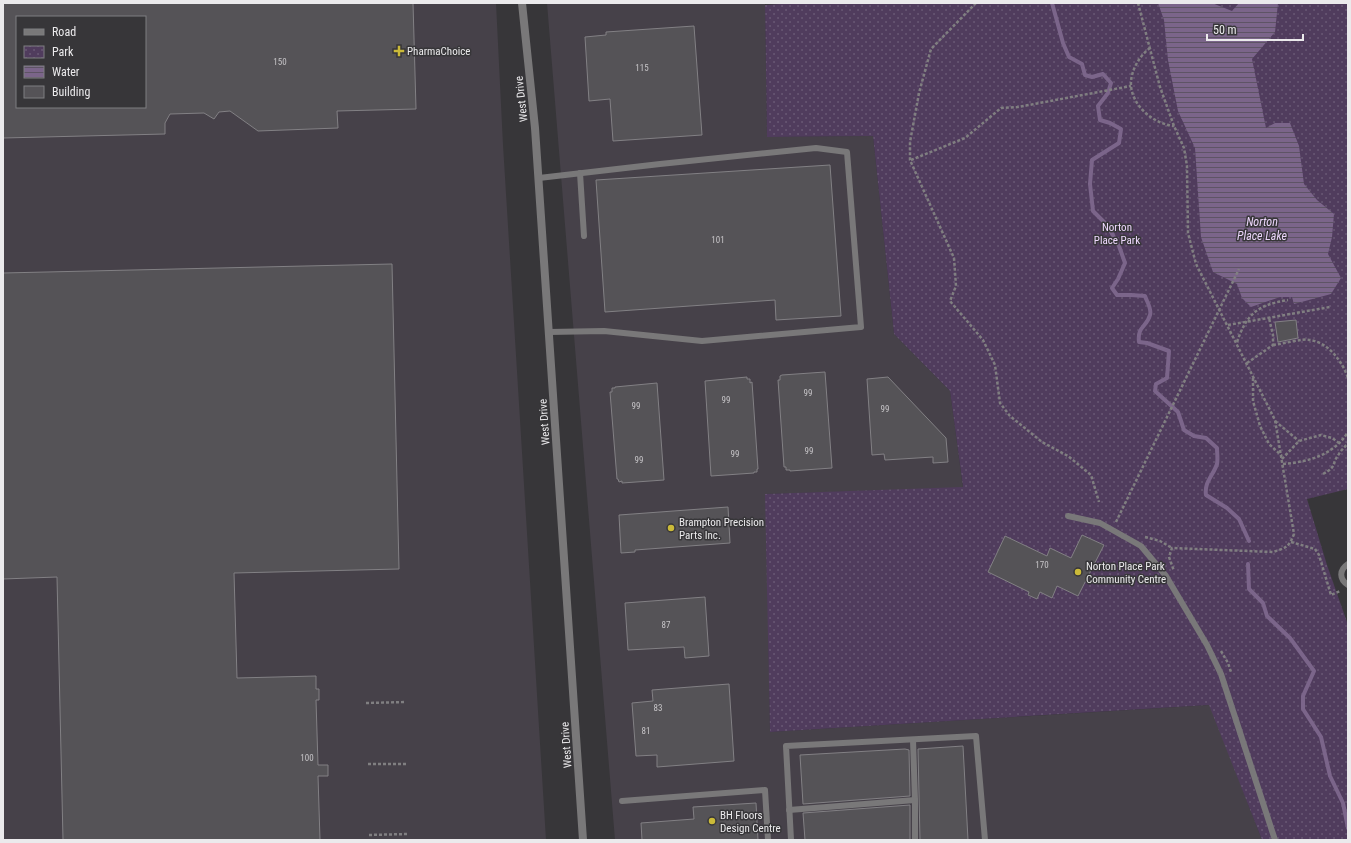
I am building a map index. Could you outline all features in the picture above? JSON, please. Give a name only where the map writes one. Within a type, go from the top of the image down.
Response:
[{"type":"street","name":"West Drive","points":[[522,3],[539,178],[583,840]]},
{"type":"lane","points":[[539,178],[816,148],[847,152],[861,327],[702,341],[604,331],[549,332]]},
{"type":"lane","points":[[580,173],[584,236]]},
{"type":"lane","points":[[1068,516],[1100,523],[1141,546],[1166,576],[1207,645],[1221,674],[1275,840]]},
{"type":"lane","points":[[1348,564],[1342,569],[1341,574],[1344,582],[1348,585]]},
{"type":"lane","points":[[791,840],[786,746],[976,736],[985,840]]},
{"type":"lane","points":[[913,740],[915,840]]},
{"type":"lane","points":[[622,801],[765,790],[768,840]]},
{"type":"lane","points":[[790,810],[915,800]]},
{"type":"path","points":[[976,3],[931,49],[919,93],[910,142],[910,160],[954,258],[956,286],[950,301],[983,340],[995,365],[1000,403],[1010,416],[1042,442],[1068,456],[1091,475],[1099,502]]},
{"type":"path","points":[[1138,3],[1160,87],[1174,126],[1184,148],[1187,166],[1188,233],[1196,264],[1275,420],[1294,534],[1291,542],[1285,548],[1273,552],[1172,548],[1160,541],[1140,534]]},
{"type":"path","points":[[1150,48],[1145,51],[1138,60],[1132,75],[1131,86],[1134,98],[1142,110],[1153,120],[1165,125],[1174,126]]},
{"type":"path","points":[[910,160],[965,138],[1001,108],[1018,107],[1131,86]]},
{"type":"path","points":[[1119,515],[1239,269]]},
{"type":"path","points":[[1237,343],[1241,331],[1256,310],[1264,306],[1288,300]]},
{"type":"path","points":[[1228,325],[1330,307]]},
{"type":"path","points":[[1269,317],[1273,335],[1273,345]]},
{"type":"path","points":[[1247,363],[1273,345],[1309,339],[1324,345],[1336,355],[1346,368],[1348,378]]},
{"type":"path","points":[[1253,376],[1253,401],[1260,426],[1269,444],[1282,458]]},
{"type":"path","points":[[1275,420],[1299,441]]},
{"type":"path","points":[[1283,464],[1296,463],[1323,455],[1339,443],[1348,432]]},
{"type":"path","points":[[1282,458],[1299,441],[1321,435],[1332,438],[1339,443]]},
{"type":"path","points":[[1323,474],[1331,470],[1338,455],[1348,443]]},
{"type":"path","points":[[1116,522],[1122,525]]},
{"type":"path","points":[[1291,542],[1315,549],[1319,555],[1331,595],[1344,589],[1348,585]]},
{"type":"path","points":[[1172,548],[1169,557],[1175,572]]},
{"type":"path","points":[[366,703],[406,702]]},
{"type":"path","points":[[368,764],[407,764]]},
{"type":"path","points":[[370,835],[408,834]]},
{"type":"shaded area","points":[[3,3],[496,3],[503,145],[546,840],[3,840]]},
{"type":"shaded area","points":[[547,3],[765,3],[767,137],[873,136],[894,334],[950,391],[963,488],[766,494],[770,732],[1210,705],[1262,840],[615,840]]},
{"type":"green space","name":"Norton Place Park","points":[[794,3],[1348,3],[1348,489],[1307,499],[1327,565],[1348,625],[1348,840],[1262,840],[1209,705],[770,732],[765,494],[963,487],[950,391],[894,334],[873,136],[767,137],[765,5]]},
{"type":"water","name":"Norton Place Lake","points":[[1158,3],[1212,3],[1232,11],[1239,3],[1278,3],[1275,32],[1252,59],[1266,128],[1275,123],[1290,123],[1299,146],[1304,184],[1317,200],[1334,214],[1332,237],[1328,254],[1341,278],[1331,294],[1294,304],[1292,297],[1280,297],[1251,307],[1242,298],[1237,284],[1213,272],[1201,237],[1195,148],[1178,111],[1168,60],[1164,20]]},
{"type":"building","points":[[3,3],[413,3],[416,109],[337,111],[338,128],[258,131],[230,111],[219,112],[214,119],[204,113],[170,114],[165,123],[165,134],[3,138]]},
{"type":"building","points":[[694,26],[702,135],[613,141],[610,99],[589,101],[585,37],[606,35],[606,32]]},
{"type":"building","points":[[830,165],[841,316],[776,320],[775,300],[605,312],[596,180]]},
{"type":"building","points":[[392,264],[399,569],[234,573],[237,678],[316,676],[316,689],[319,689],[319,700],[316,700],[318,765],[328,765],[328,776],[318,776],[320,840],[63,840],[57,577],[3,579],[3,273]]},
{"type":"building","points":[[1296,320],[1298,338],[1278,342],[1275,322]]},
{"type":"building","points":[[825,372],[832,468],[786,470],[786,467],[784,467],[778,380],[780,380],[780,376],[782,375]]},
{"type":"building","points":[[747,377],[747,379],[750,379],[750,383],[752,382],[757,472],[711,476],[705,381]]},
{"type":"building","points":[[888,377],[946,438],[948,462],[933,463],[933,457],[885,460],[884,454],[872,455],[867,379]]},
{"type":"building","points":[[657,383],[664,480],[619,482],[617,479],[610,392],[612,392],[612,388],[615,387]]},
{"type":"building","name":"Brampton Precision Parts Inc.","points":[[728,507],[730,543],[635,550],[635,552],[621,553],[619,515]]},
{"type":"building","points":[[1082,535],[1104,545],[1078,596],[1057,586],[1052,598],[1040,592],[1037,599],[1028,595],[1029,592],[988,572],[1005,536],[1047,556],[1050,548],[1071,558]]},
{"type":"building","points":[[705,597],[709,656],[685,658],[684,647],[628,650],[625,603]]},
{"type":"building","points":[[729,684],[734,761],[657,767],[657,755],[636,756],[632,703],[653,701],[652,690]]},
{"type":"building","points":[[963,746],[968,840],[920,840],[918,749]]},
{"type":"building","points":[[909,750],[910,796],[803,804],[800,755]]},
{"type":"building","name":"BH Floors Design Centre","points":[[756,803],[758,840],[642,840],[641,823],[694,819],[693,807]]},
{"type":"building","points":[[910,805],[910,840],[805,840],[803,813]]},
{"type":"waterway","points":[[1052,3],[1063,43],[1069,57],[1082,64],[1085,75],[1092,77],[1103,74],[1111,83],[1108,93],[1098,106],[1100,120],[1121,129],[1119,143],[1092,160],[1090,184],[1093,211],[1107,225],[1119,246],[1125,263],[1112,288],[1117,295],[1145,296],[1150,308],[1150,313],[1149,319],[1139,333],[1139,342],[1147,343],[1169,351],[1167,378],[1156,384],[1155,391],[1178,412],[1184,430],[1194,436],[1206,438],[1217,448],[1217,464],[1206,486],[1206,495],[1227,508],[1239,519],[1249,541]]},
{"type":"waterway","points":[[1248,564],[1249,589],[1263,603],[1267,616],[1290,638],[1314,671],[1303,696],[1303,709],[1321,737],[1330,776],[1343,803],[1348,828]]},
{"type":"place","name":"PharmaChoice","points":[[399,51]]},
{"type":"place","name":"Brampton Precision Parts Inc.","points":[[671,528]]},
{"type":"place","name":"Norton Place Park Community Centre","points":[[1078,572]]},
{"type":"place","name":"BH Floors Design Centre","points":[[712,821]]}]
